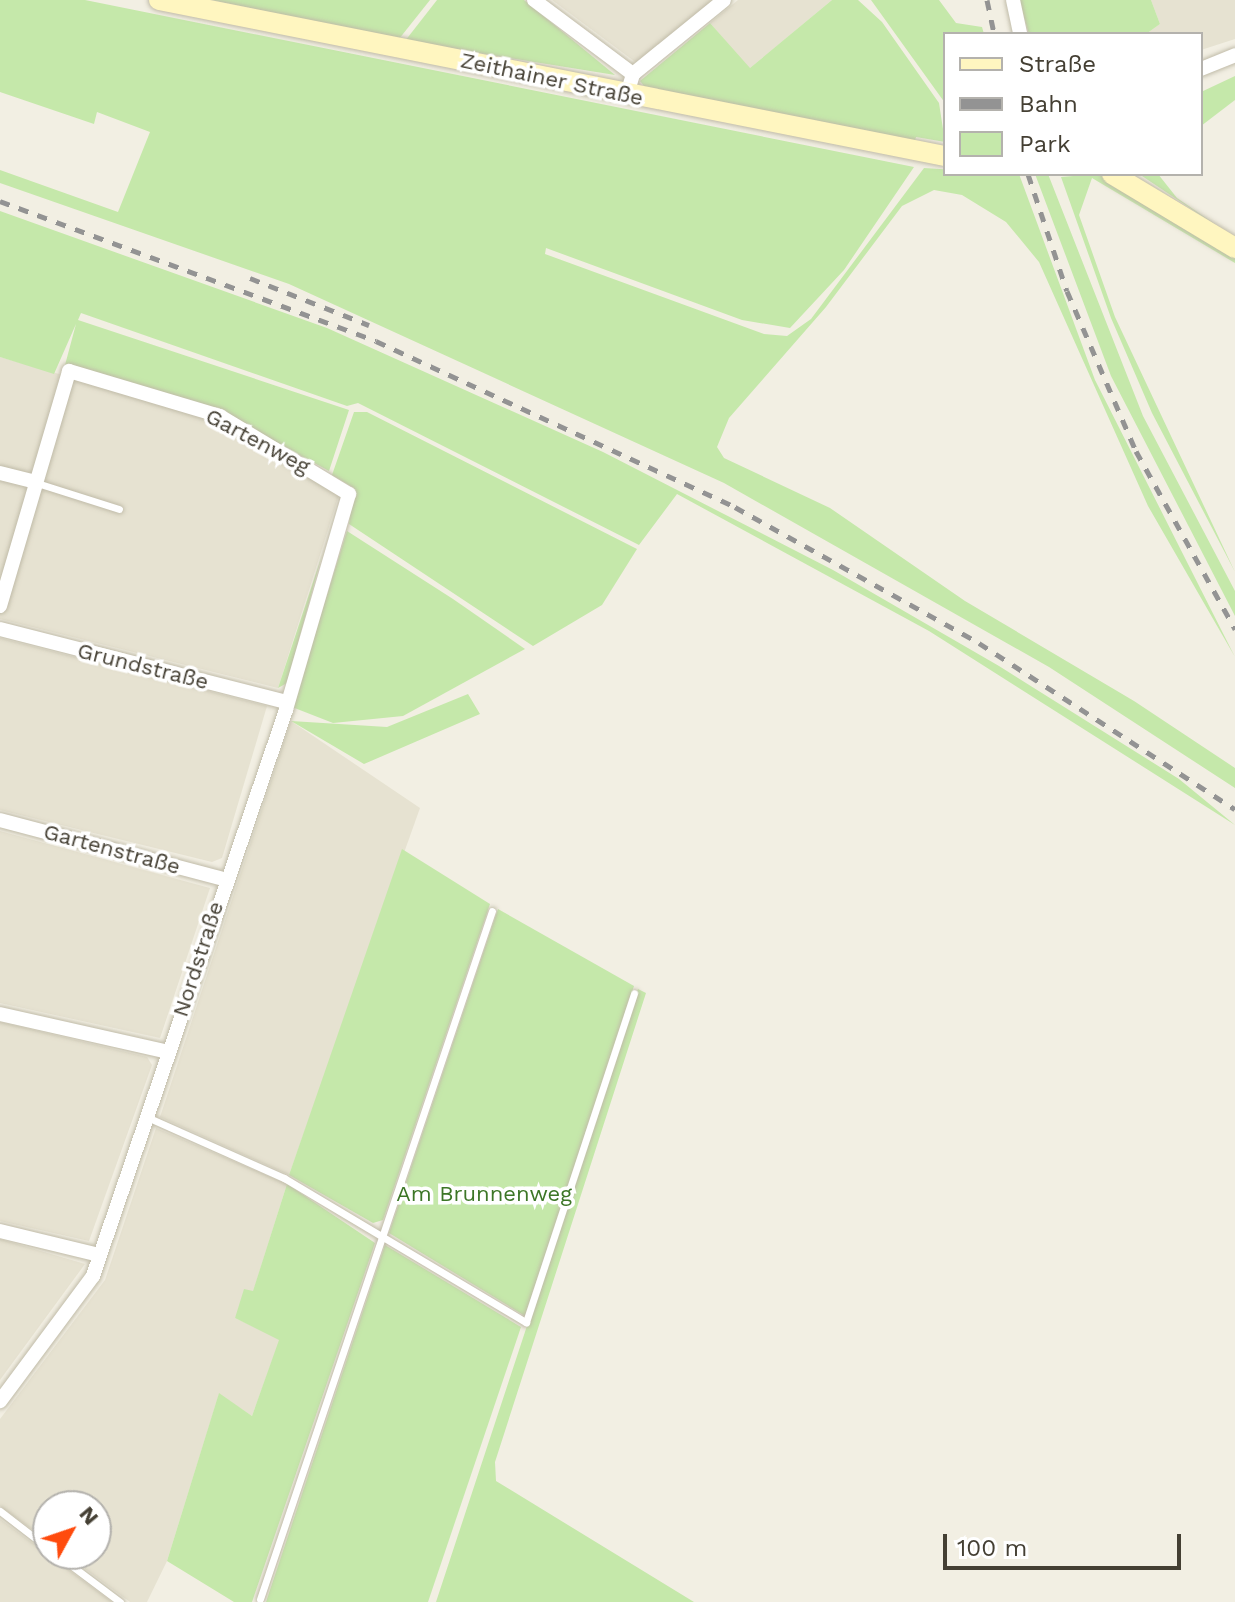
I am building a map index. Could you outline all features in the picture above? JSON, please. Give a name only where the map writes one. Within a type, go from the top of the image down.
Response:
[{"type":"street","name":"Zeithainer Straße","points":[[159,0],[630,84],[943,156]]},
{"type":"street","points":[[534,0],[630,84],[724,0]]},
{"type":"street","points":[[1013,0],[1020,32]]},
{"type":"street","points":[[1203,68],[1235,55]]},
{"type":"street","points":[[1117,176],[1235,248]]},
{"type":"street","name":"Gartenweg","points":[[35,482],[69,371],[220,416],[349,494]]},
{"type":"street","points":[[0,473],[35,482],[0,606]]},
{"type":"street","name":"Nordstraße","points":[[0,1401],[93,1276],[223,879],[286,702],[349,494]]},
{"type":"street","name":"Grundstraße","points":[[0,629],[286,702]]},
{"type":"street","name":"Gartenstraße","points":[[0,820],[223,879]]},
{"type":"street","points":[[0,1014],[168,1052]]},
{"type":"street","points":[[0,1231],[99,1255]]},
{"type":"lane","points":[[35,482],[119,509]]},
{"type":"lane","points":[[260,1599],[492,911]]},
{"type":"lane","points":[[147,1117],[284,1178],[382,1233],[526,1322],[634,993]]},
{"type":"lane","points":[[0,1511],[32,1536]]},
{"type":"lane","points":[[77,1570],[120,1602]]},
{"type":"shaded area","points":[[552,0],[715,0],[638,64]]},
{"type":"shaded area","points":[[738,0],[832,0],[749,69],[710,23]]},
{"type":"shaded area","points":[[1151,0],[1235,0],[1235,39],[1203,49],[1203,32],[1149,32],[1160,24]]},
{"type":"shaded area","points":[[0,357],[219,420],[340,492],[278,688],[0,619]]},
{"type":"shaded area","points":[[0,638],[267,706],[222,858],[212,862],[0,810]]},
{"type":"shaded area","points":[[291,721],[420,808],[289,1175],[160,1117]]},
{"type":"shaded area","points":[[0,831],[210,888],[160,1038],[0,1003]]},
{"type":"shaded area","points":[[0,1022],[147,1057],[152,1065],[89,1241],[0,1221]]},
{"type":"shaded area","points":[[156,1128],[287,1184],[253,1292],[235,1318],[280,1339],[252,1416],[219,1394],[167,1561],[147,1602],[130,1602],[87,1570],[112,1570],[112,1490],[32,1490],[32,1529],[0,1506],[0,1419],[105,1280]]},
{"type":"shaded area","points":[[0,1239],[85,1264],[0,1380]]},
{"type":"shaded area","points":[[0,1519],[32,1543],[32,1570],[69,1570],[112,1602],[0,1602]]},
{"type":"green space","points":[[0,0],[85,0],[914,167],[844,270],[790,328],[742,320],[546,248],[545,254],[764,334],[787,336],[811,319],[924,168],[943,169],[943,176],[1020,176],[1095,380],[1235,657],[1148,506],[1039,262],[1006,222],[962,195],[934,190],[902,206],[826,307],[729,418],[717,447],[724,458],[830,508],[965,601],[1134,701],[1235,768],[1235,788],[1049,667],[724,483],[289,284],[0,183],[0,170],[118,212],[150,132],[97,112],[94,124],[0,92]]},
{"type":"green space","points":[[211,0],[430,0],[399,39]]},
{"type":"green space","points":[[437,0],[524,0],[615,75],[405,41]]},
{"type":"green space","points":[[832,0],[858,0],[882,22],[939,103],[943,142],[916,137],[914,144],[648,91],[640,81],[710,23],[750,68]]},
{"type":"green space","points":[[871,0],[939,0],[956,23],[982,27],[983,32],[943,32],[943,100]]},
{"type":"green space","points":[[1019,0],[1151,0],[1160,24],[1149,32],[1028,32]]},
{"type":"green space","points":[[1235,76],[1235,100],[1203,124],[1203,91]]},
{"type":"green space","points":[[1036,176],[1049,176],[1143,416],[1235,591],[1235,616],[1111,376]]},
{"type":"green space","points":[[1101,176],[1235,255],[1235,263],[1092,178],[1079,215],[1115,317],[1235,572],[1152,413],[1111,318],[1061,177]]},
{"type":"green space","points":[[1142,176],[1160,176],[1177,198],[1235,238]]},
{"type":"green space","points":[[0,211],[327,328],[603,452],[833,570],[999,666],[1179,779],[1235,825],[929,631],[677,494],[639,545],[358,403],[347,406],[81,313],[78,320],[349,410],[329,471],[221,412],[65,365],[76,324],[54,374],[0,357]]},
{"type":"green space","points":[[354,412],[367,412],[637,549],[602,605],[533,646],[349,524],[354,488],[332,475]]},
{"type":"green space","points":[[347,531],[525,649],[403,716],[333,723],[292,707]]},
{"type":"green space","points":[[322,555],[287,683],[278,688]]},
{"type":"green space","points":[[468,694],[480,714],[364,764],[291,721],[387,727]]},
{"type":"green space","name":"Am Brunnenweg","points":[[402,849],[490,904],[383,1220],[373,1223],[289,1175]]},
{"type":"green space","name":"Am Brunnenweg","points":[[498,909],[634,986],[525,1316],[389,1233]]},
{"type":"green space","points":[[638,989],[646,993],[495,1462],[496,1481],[694,1602],[436,1602]]},
{"type":"green space","name":"Am Brunnenweg","points":[[287,1184],[375,1243],[252,1602],[234,1602],[167,1561],[219,1393],[252,1416],[279,1340],[235,1318],[244,1289],[253,1291]]},
{"type":"green space","name":"Am Brunnenweg","points":[[385,1245],[521,1327],[428,1602],[266,1602]]},
{"type":"railway","points":[[987,0],[994,32]]},
{"type":"railway","points":[[1029,176],[1067,291],[1136,451],[1235,629]]},
{"type":"railway","points":[[0,201],[376,341],[735,507],[979,643],[1235,809]]},
{"type":"railway","points":[[250,278],[369,325]]}]
